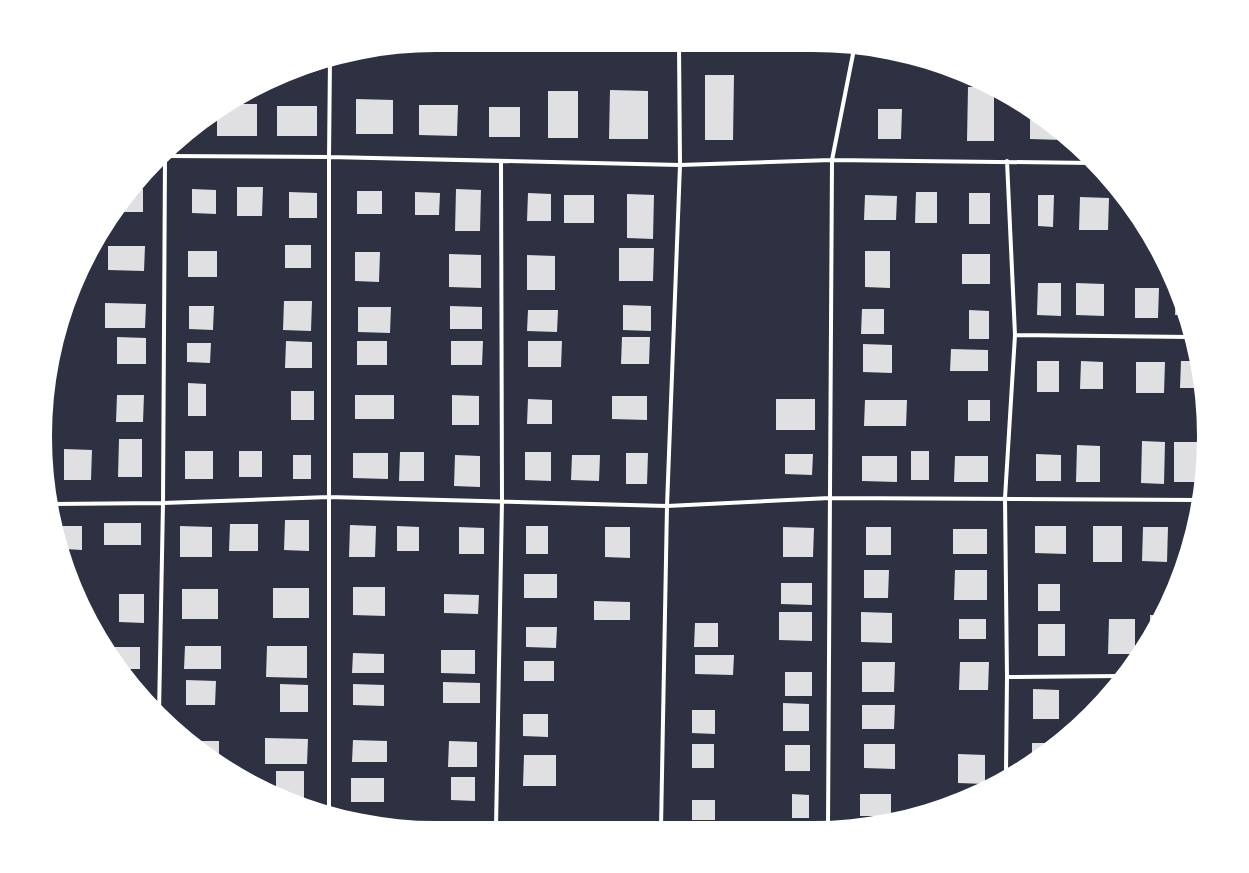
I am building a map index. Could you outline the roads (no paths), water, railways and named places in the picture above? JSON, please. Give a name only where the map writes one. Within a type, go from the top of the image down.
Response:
[{"type":"street","points":[[661,821],[667,506],[680,165],[679,52]]},
{"type":"street","points":[[828,820],[832,160],[853,54]]},
{"type":"street","points":[[329,806],[330,67]]},
{"type":"street","points":[[174,156],[329,157],[680,165],[832,160],[1082,163]]},
{"type":"street","points":[[496,821],[502,501],[501,161]]},
{"type":"street","points":[[1006,768],[1007,677],[1005,498],[1015,335],[1007,161]]},
{"type":"street","points":[[159,702],[163,503],[164,166]]},
{"type":"street","points":[[1015,335],[1184,337]]},
{"type":"street","points":[[58,504],[163,503],[329,498],[667,506],[830,498],[1192,500]]},
{"type":"street","points":[[1007,677],[1114,676]]}]
